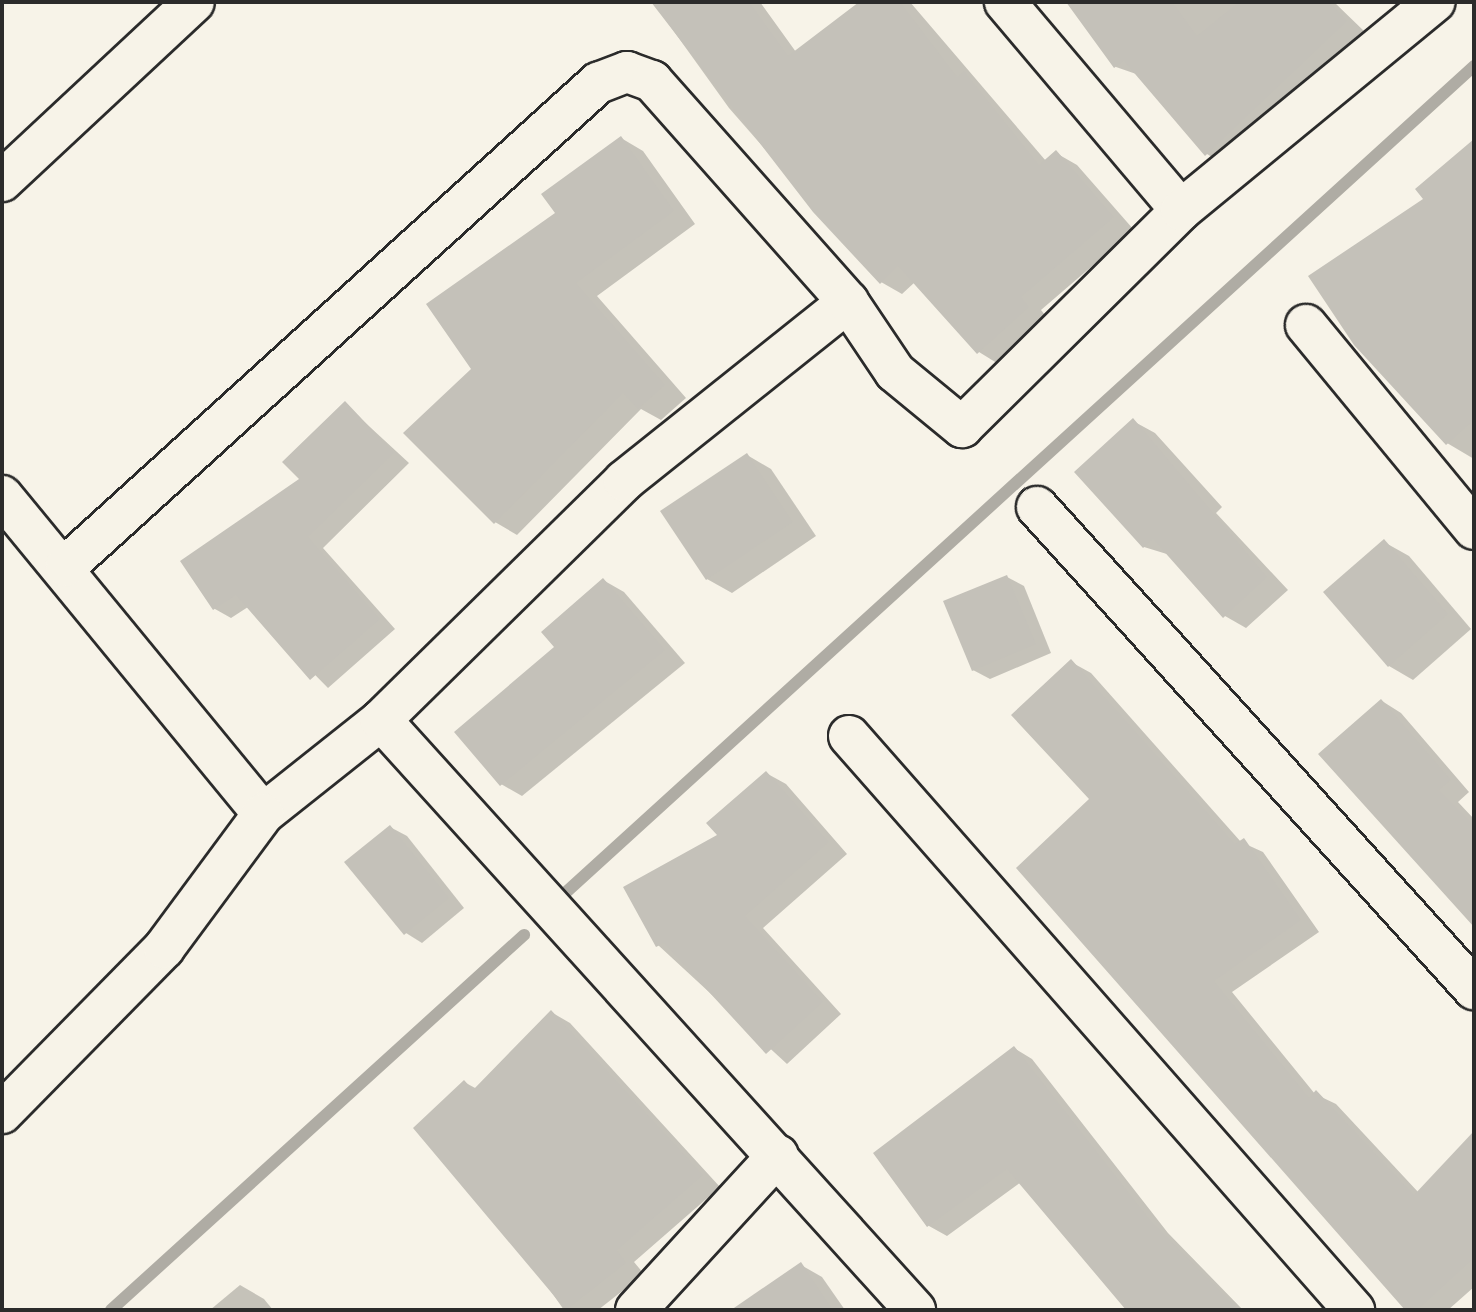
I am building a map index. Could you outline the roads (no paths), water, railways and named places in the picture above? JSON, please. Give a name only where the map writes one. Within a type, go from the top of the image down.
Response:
[{"type":"street","points":[[2,181],[194,2]]},
{"type":"street","points":[[1005,2],[1181,210]]},
{"type":"street","points":[[66,566],[598,83],[627,72],[652,81],[848,302],[895,372],[962,427],[1181,210],[1434,2]]},
{"type":"street","points":[[2,1113],[164,948],[263,814],[381,720],[624,481],[848,302]]},
{"type":"street","points":[[1306,325],[1474,529]]},
{"type":"street","points":[[2,496],[66,566],[263,814]]},
{"type":"street","points":[[1037,507],[1474,989]]},
{"type":"street","points":[[381,720],[778,1155],[915,1310]]},
{"type":"street","points":[[849,736],[1354,1310]]},
{"type":"street","points":[[636,1310],[778,1155]]},
{"type":"waterway","points":[[563,895],[1474,66]]},
{"type":"waterway","points":[[111,1310],[524,935]]}]
